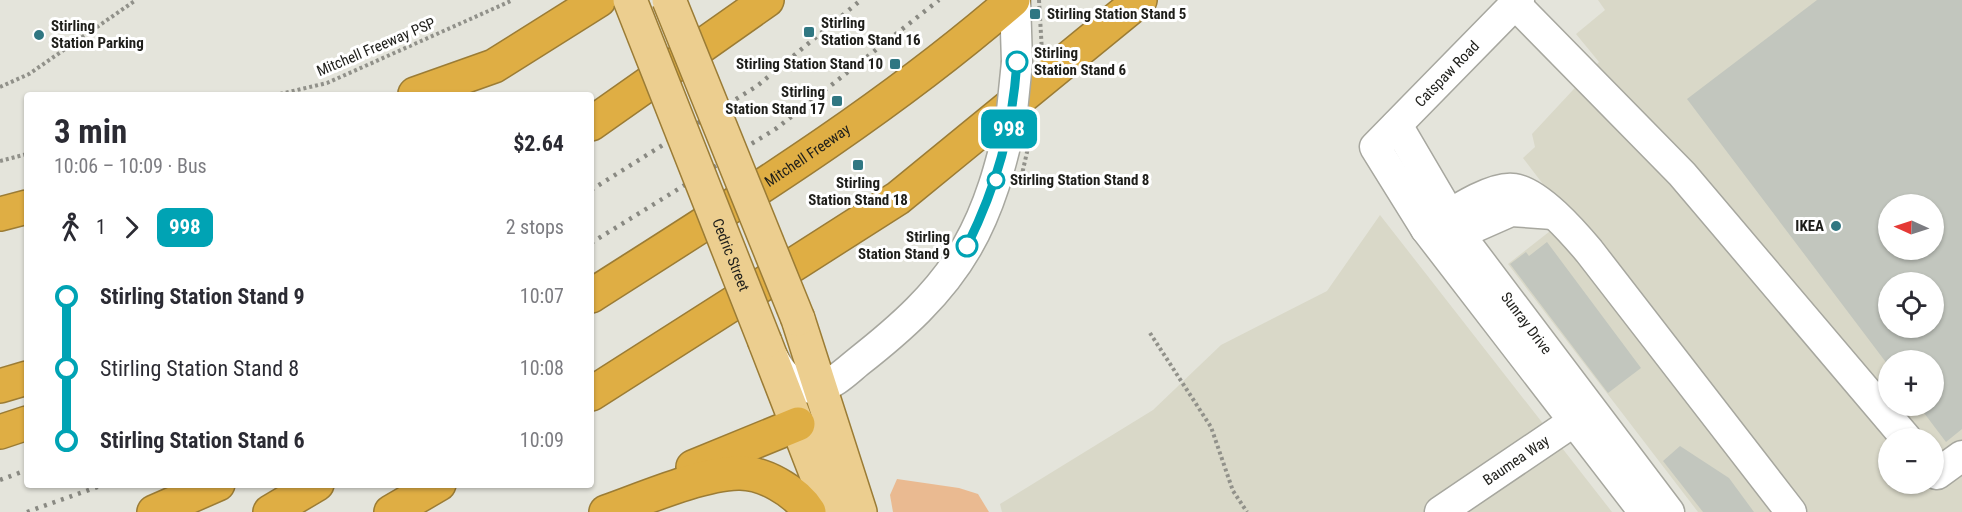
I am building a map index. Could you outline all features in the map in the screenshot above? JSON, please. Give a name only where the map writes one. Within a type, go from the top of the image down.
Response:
[{"type":"highway","points":[[420,92],[494,66],[598,0]]},
{"type":"highway","points":[[594,122],[767,0]]},
{"type":"highway","name":"Mitchell Freeway","points":[[594,294],[732,206],[877,107],[1014,0]]},
{"type":"highway","points":[[594,392],[898,198],[1140,0]]},
{"type":"highway","points":[[0,214],[24,208]]},
{"type":"highway","points":[[0,386],[24,379]]},
{"type":"highway","points":[[0,432],[24,424]]},
{"type":"highway","points":[[620,507],[688,469],[798,424]]},
{"type":"highway","points":[[620,507],[697,481],[740,473],[777,483],[804,505],[809,512]]},
{"type":"highway","points":[[154,512],[209,488]]},
{"type":"highway","points":[[270,512],[310,488]]},
{"type":"highway","points":[[391,512],[432,488]]},
{"type":"main road","name":"Cedric Street","points":[[630,0],[831,512]]},
{"type":"main road","points":[[669,0],[829,392],[860,512]]},
{"type":"street","points":[[798,424],[829,392],[902,327],[942,286],[967,246],[998,174],[1014,103],[1018,40],[1014,0]]},
{"type":"street","points":[[1517,2],[1682,174],[1898,428]]},
{"type":"street","name":"Catspaw Road","points":[[1375,147],[1517,2]]},
{"type":"street","name":"Sunray Drive","points":[[1397,125],[1443,230]]},
{"type":"street","name":"Sunray Drive","points":[[1375,147],[1443,230],[1583,415],[1669,512]]},
{"type":"street","points":[[1443,230],[1483,197],[1500,190],[1514,189],[1530,196],[1553,214],[1589,250],[1791,512]]},
{"type":"street","points":[[765,342],[781,374],[801,387],[829,392]]},
{"type":"street","name":"Sunray Drive","points":[[1583,415],[1644,512]]},
{"type":"street","name":"Baumea Way","points":[[1440,512],[1583,415]]},
{"type":"street","points":[[1944,469],[1962,456]]},
{"type":"path","points":[[0,87],[29,74],[136,0]]},
{"type":"path","name":"Mitchell Freeway PSP","points":[[289,92],[327,84],[513,0]]},
{"type":"path","points":[[0,161],[24,155]]},
{"type":"path","points":[[1150,333],[1211,428],[1233,491],[1247,512]]},
{"type":"shaded area","points":[[1598,0],[1962,0],[1962,512],[1698,512],[1508,264],[1568,217],[1523,158],[1535,147],[1532,134],[1599,62],[1576,34],[1605,10]]},
{"type":"shaded area","points":[[1380,215],[1612,512],[1002,512],[1000,504],[1153,410],[1221,345],[1327,291]]},
{"type":"shaded area","points":[[897,479],[959,488],[978,494],[989,512],[893,512],[890,495]]},
{"type":"building","name":"IKEA","points":[[1817,0],[1962,0],[1962,429],[1946,442],[1944,428],[1935,428],[1926,416],[1944,416],[1944,350],[1878,352],[1687,99]]},
{"type":"building","points":[[1547,242],[1641,368],[1608,393],[1510,264],[1526,252],[1529,256]]},
{"type":"building","points":[[1680,446],[1729,478],[1754,512],[1703,512],[1663,461]]},
{"type":"railway","points":[[594,188],[757,86],[861,0]]},
{"type":"railway","points":[[594,241],[777,128],[939,0]]},
{"type":"railway","points":[[0,480],[24,471]]},
{"type":"railway","points":[[27,512],[95,488]]},
{"type":"bus line","name":"998","points":[[967,246],[986,208],[998,174],[1011,121],[1017,62]]},
{"type":"place","name":"Stirling Station Stand 5","points":[[1035,14]]},
{"type":"place","name":"Stirling Station Stand 16","points":[[809,32]]},
{"type":"place","name":"Stirling Station Parking","points":[[39,35]]},
{"type":"place","name":"Stirling Station Stand 6","points":[[1017,62]]},
{"type":"place","name":"Stirling Station Stand 10","points":[[895,64]]},
{"type":"place","name":"Stirling Station Stand 17","points":[[837,101]]},
{"type":"place","name":"Stirling Station Stand 18","points":[[858,165]]},
{"type":"place","name":"Stirling Station Stand 8","points":[[996,180]]},
{"type":"place","name":"IKEA","points":[[1836,226]]},
{"type":"place","name":"Stirling Station Stand 9","points":[[967,246]]}]
